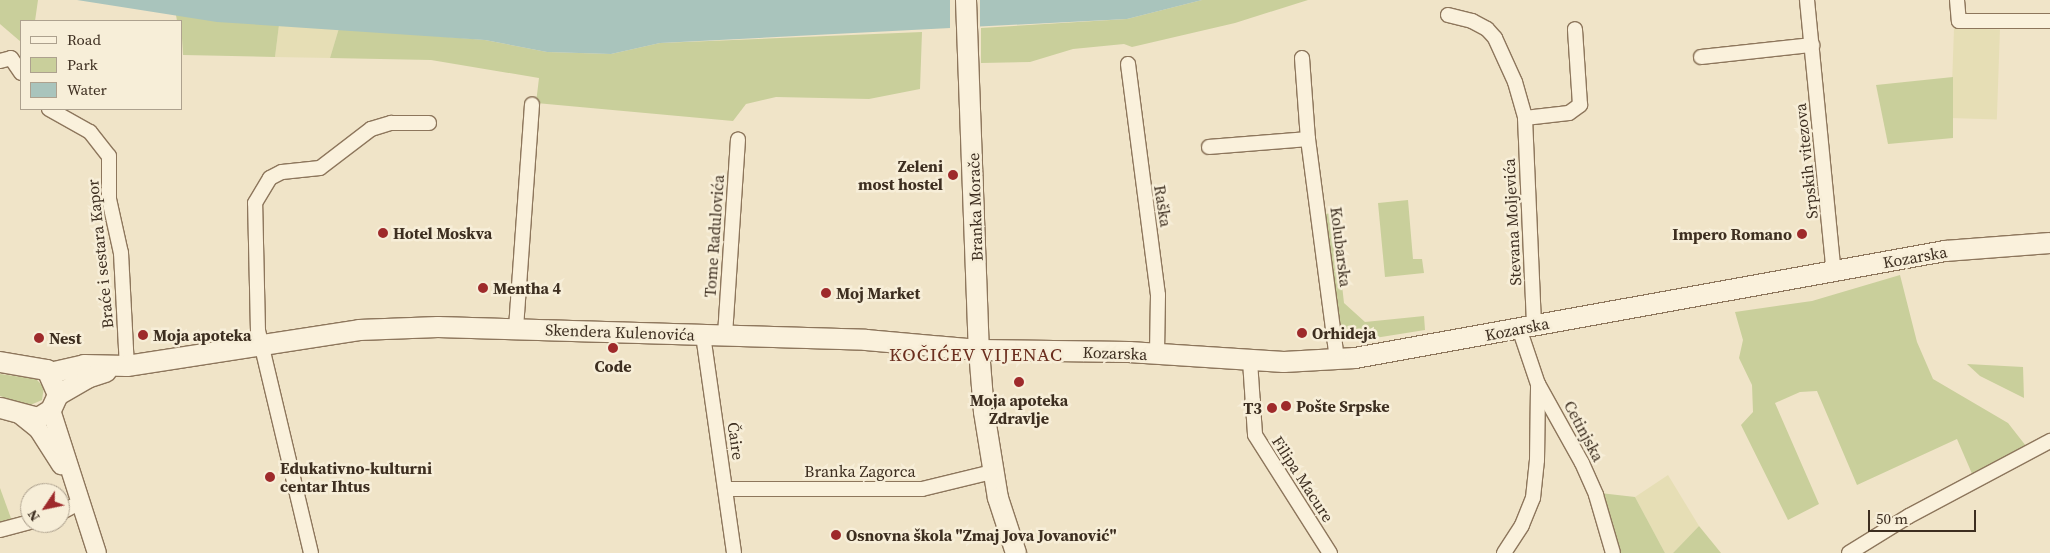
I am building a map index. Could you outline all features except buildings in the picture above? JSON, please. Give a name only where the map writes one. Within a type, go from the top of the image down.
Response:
[{"type":"main road","name":"Branka Morače","points":[[966,0],[979,350],[992,472],[1016,553]]},
{"type":"main road","name":"Kozarska","points":[[979,350],[1157,354],[1250,361],[1337,359],[1438,346],[1527,326],[1834,273],[1945,251],[2050,243]]},
{"type":"main road","name":"Skendera Kulenovića","points":[[9,411],[38,418],[54,402],[87,378],[125,366],[368,330],[516,328],[866,340],[979,350]]},
{"type":"main road","points":[[0,362],[35,366],[50,373],[54,402]]},
{"type":"main road","name":"Skendera Kulenovića","points":[[50,373],[84,365],[125,366]]},
{"type":"street","name":"Srpskih vitezova","points":[[1807,0],[1834,273]]},
{"type":"street","points":[[1957,0],[1960,21],[2050,21]]},
{"type":"street","name":"Stevana Moljevića","points":[[1448,15],[1472,21],[1495,38],[1515,82],[1525,118],[1527,326]]},
{"type":"street","points":[[1525,118],[1569,113],[1580,105],[1575,29]]},
{"type":"street","points":[[1701,58],[1812,44]]},
{"type":"street","name":"Kolubarska","points":[[1302,58],[1308,139],[1337,359]]},
{"type":"street","points":[[5,60],[20,72]]},
{"type":"street","name":"Raška","points":[[1128,64],[1158,295],[1157,354]]},
{"type":"street","points":[[516,328],[532,105]]},
{"type":"street","name":"Braće i sestara Kapor","points":[[51,110],[90,132],[109,156],[109,199],[121,253],[125,366]]},
{"type":"street","points":[[311,553],[258,331],[253,209],[263,186],[282,172],[320,168],[371,129],[391,123],[430,123]]},
{"type":"street","name":"Tome Radulovića","points":[[725,335],[738,139]]},
{"type":"street","points":[[1209,147],[1308,139]]},
{"type":"street","name":"Cetinjska","points":[[1527,326],[1538,384],[1582,463],[1596,495],[1613,553]]},
{"type":"street","name":"Čaire","points":[[703,335],[734,553]]},
{"type":"street","name":"Filipa Macure","points":[[1250,361],[1255,435],[1330,553]]},
{"type":"street","points":[[1504,553],[1522,526],[1533,498],[1537,460],[1538,384]]},
{"type":"street","points":[[54,402],[77,496],[97,553]]},
{"type":"street","points":[[9,411],[45,438],[77,496]]},
{"type":"street","points":[[1849,553],[1909,516],[2050,441]]},
{"type":"street","name":"Branka Zagorca","points":[[725,489],[922,489],[992,472]]},
{"type":"street","points":[[70,503],[77,496]]},
{"type":"street","points":[[0,530],[20,525]]},
{"type":"shaded area","points":[[279,25],[339,28],[330,58],[275,57]]},
{"type":"shaded area","points":[[1954,28],[2000,30],[1997,120],[1951,118]]},
{"type":"shaded area","points":[[1668,475],[1699,526],[1673,553],[1665,553],[1635,497]]},
{"type":"green space","points":[[0,0],[38,0],[35,20],[20,20],[20,41],[0,24]]},
{"type":"green space","points":[[1202,0],[1308,0],[1235,23],[1132,47],[1124,44],[1073,49],[1030,62],[981,63],[981,28],[1127,19]]},
{"type":"green space","points":[[176,15],[279,25],[275,57],[183,55],[182,20],[177,20]]},
{"type":"green space","points":[[339,28],[485,40],[547,52],[611,54],[660,43],[922,32],[920,89],[869,99],[776,97],[746,104],[733,121],[536,103],[539,78],[431,60],[330,58]]},
{"type":"green space","points":[[1953,77],[1953,138],[1888,144],[1876,85]]},
{"type":"green space","points":[[1408,200],[1413,259],[1422,259],[1424,273],[1385,277],[1378,203]]},
{"type":"green space","points":[[1334,213],[1344,303],[1365,322],[1424,316],[1425,330],[1356,341],[1338,325],[1324,214]]},
{"type":"green space","points":[[1900,275],[1917,342],[1933,379],[2008,423],[2026,446],[1973,476],[1957,439],[1857,485],[1817,391],[1800,392],[1775,403],[1819,504],[1788,520],[1741,425],[1753,412],[1752,385],[1739,358],[1743,340],[1735,312],[1812,301]]},
{"type":"green space","points":[[1967,364],[2023,367],[2024,398],[1980,376]]},
{"type":"green space","points":[[0,374],[36,379],[44,387],[42,400],[28,406],[0,396]]},
{"type":"green space","points":[[0,488],[12,521],[0,523]]},
{"type":"green space","points":[[1600,493],[1635,497],[1665,553],[1619,553]]},
{"type":"green space","points":[[1699,526],[1721,553],[1673,553]]},
{"type":"water","points":[[77,0],[1202,0],[1127,19],[660,43],[611,54],[547,52],[485,40],[217,22]]},
{"type":"pier","points":[[950,0],[980,0],[980,31],[950,31]]},
{"type":"place","name":"Zeleni most hostel","points":[[953,175]]},
{"type":"place","name":"Hotel Moskva","points":[[383,233]]},
{"type":"place","name":"Impero Romano","points":[[1802,234]]},
{"type":"place","name":"Mentha 4","points":[[483,288]]},
{"type":"place","name":"Moj Market","points":[[826,293]]},
{"type":"place","name":"Orhideja","points":[[1302,333]]},
{"type":"place","name":"Moja apoteka","points":[[143,335]]},
{"type":"place","name":"Nest","points":[[39,338]]},
{"type":"place","name":"Code","points":[[613,348]]},
{"type":"place","name":"Moja apoteka Zdravlje","points":[[1019,382]]},
{"type":"place","name":"Pošte Srpske","points":[[1286,406]]},
{"type":"place","name":"T3","points":[[1272,408]]},
{"type":"place","name":"Edukativno-kulturni centar Ihtus","points":[[270,477]]},
{"type":"place","name":"Osnovna škola \"Zmaj Jova Jovanović\"","points":[[836,535]]},
{"type":"district","name":"KOČIĆEV VIJENAC","points":[[976,355]]}]
